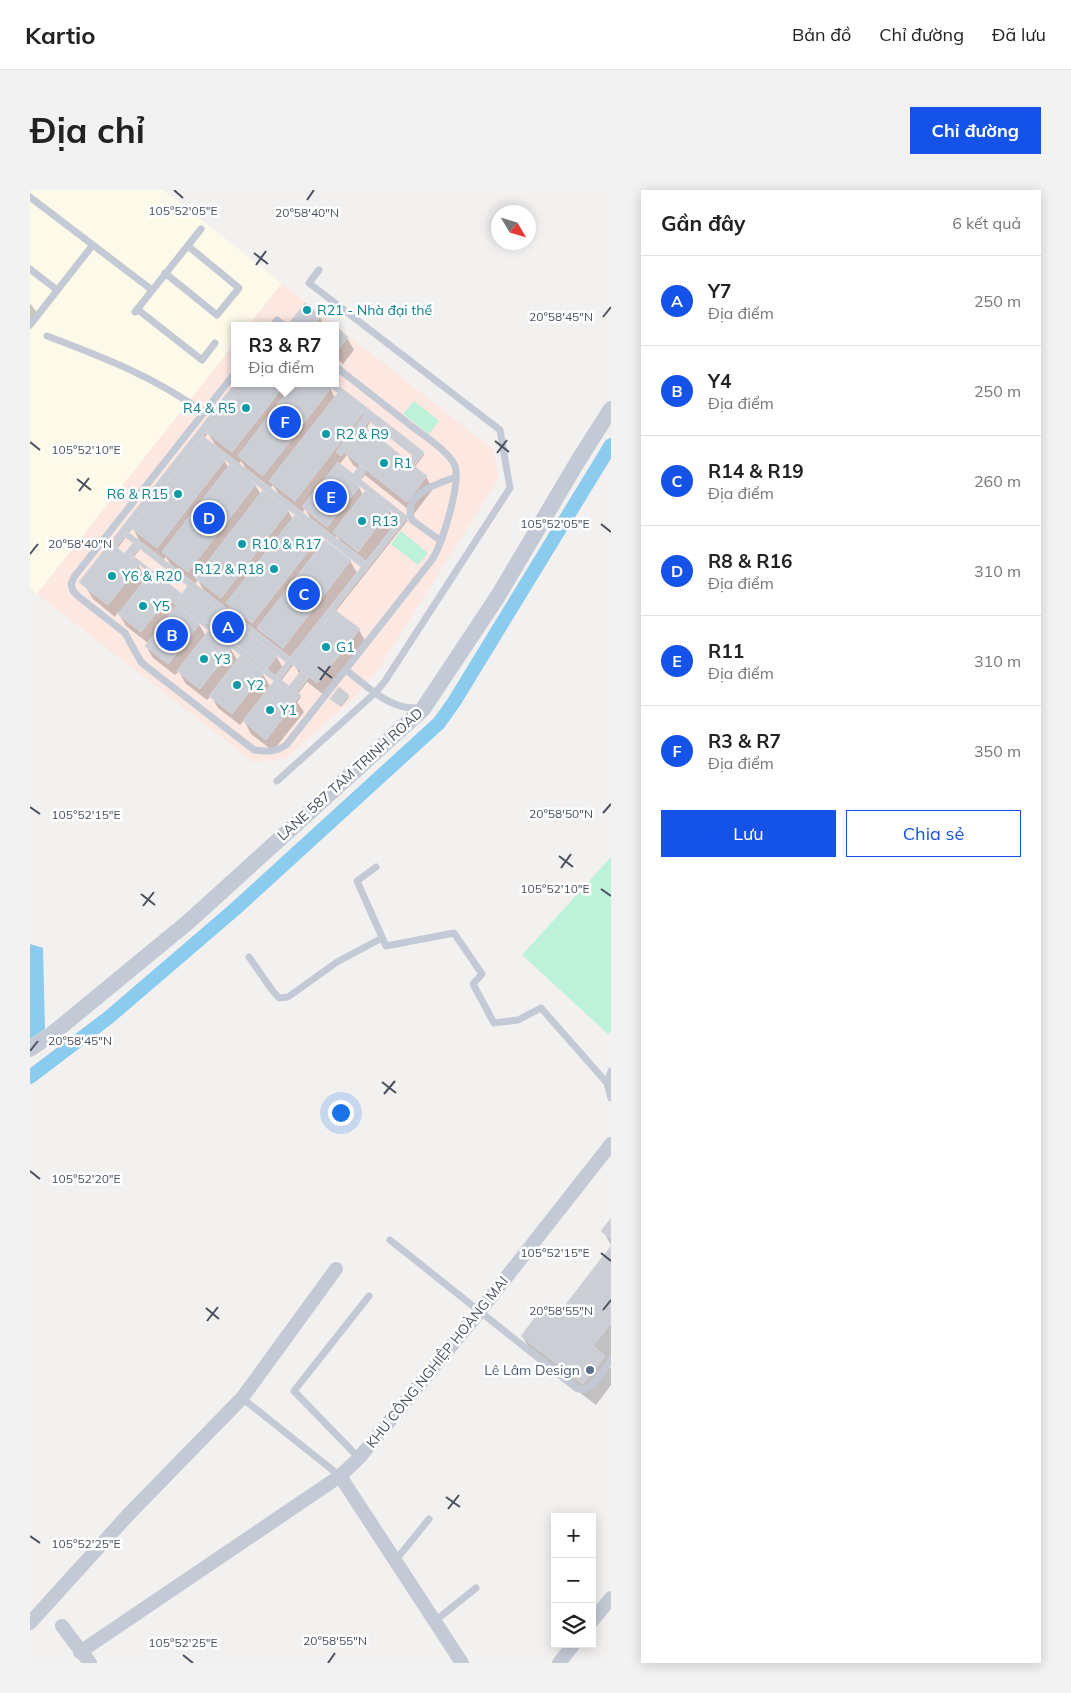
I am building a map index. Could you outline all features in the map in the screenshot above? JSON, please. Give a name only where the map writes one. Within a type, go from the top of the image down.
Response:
[{"type":"street","name":"LANE 587 TAM TRINH ROAD","points":[[30,1049],[52,1034],[186,923],[423,709],[498,596],[611,409]]},
{"type":"street","name":"KHU CÔNG NGHIỆP HOÀNG MAI","points":[[85,1658],[340,1476],[359,1458],[609,1151]]},
{"type":"street","points":[[30,1622],[128,1515],[242,1398],[336,1269]]},
{"type":"street","points":[[340,1476],[462,1663]]},
{"type":"street","points":[[596,1616],[611,1598]]},
{"type":"street","points":[[62,1626],[85,1658]]},
{"type":"street","points":[[559,1663],[571,1648]]},
{"type":"lane","points":[[34,190],[30,196],[92,246],[152,290]]},
{"type":"lane","points":[[201,229],[136,311],[202,360],[215,343]]},
{"type":"lane","points":[[30,325],[92,246]]},
{"type":"lane","points":[[165,274],[217,315],[239,288],[188,246]]},
{"type":"lane","points":[[30,269],[57,290]]},
{"type":"lane","points":[[277,781],[375,693],[385,681],[510,488],[500,430],[309,283],[319,270]]},
{"type":"lane","points":[[47,336],[142,375],[173,392],[204,413]]},
{"type":"lane","points":[[231,378],[74,577],[71,584],[79,597],[125,633],[141,662],[254,750],[272,751],[281,749],[288,744],[431,562],[436,555],[451,507],[456,467],[445,453],[339,369]]},
{"type":"lane","points":[[441,541],[412,520],[412,508],[420,493],[456,477]]},
{"type":"lane","points":[[346,670],[375,693],[403,707],[423,709]]},
{"type":"lane","points":[[376,867],[357,881],[386,946],[454,933],[482,974],[473,984],[494,1023],[518,1020],[541,1008],[607,1083],[611,1098]]},
{"type":"lane","points":[[249,957],[275,994],[279,998],[288,997],[337,962],[382,938]]},
{"type":"lane","points":[[607,1083],[611,1071]]},
{"type":"lane","points":[[390,1240],[580,1390],[591,1386],[611,1360]]},
{"type":"lane","points":[[359,1458],[294,1391],[369,1296]]},
{"type":"lane","points":[[242,1398],[340,1476]]},
{"type":"lane","points":[[396,1561],[429,1519]]},
{"type":"lane","points":[[435,1621],[476,1588]]},
{"type":"shaded area","points":[[30,190],[163,190],[282,283],[251,322],[231,322],[231,348],[37,594],[30,588]]},
{"type":"shaded area","points":[[282,283],[332,322],[251,322]]},
{"type":"shaded area","points":[[339,328],[494,450],[499,478],[378,670],[355,697],[285,759],[253,762],[37,594],[231,348],[231,387],[339,387]]},
{"type":"green space","points":[[414,401],[439,421],[429,434],[403,414]]},
{"type":"green space","points":[[401,531],[428,553],[418,565],[391,544]]},
{"type":"green space","points":[[611,857],[611,1031],[608,1034],[522,955]]},
{"type":"water","points":[[30,944],[43,948],[45,1029],[30,1039]]},
{"type":"building","name":"R21 - Nhà đại thể","points":[[305,303],[321,316],[316,322],[290,322]]},
{"type":"building","points":[[339,329],[348,337],[339,348]]},
{"type":"building","points":[[339,386],[424,452],[414,466],[408,461],[412,455],[369,421],[341,456],[336,452],[365,414],[330,387]]},
{"type":"building","points":[[232,387],[241,387],[85,587],[79,582]]},
{"type":"building","name":"R4 & R5","points":[[241,387],[283,387],[232,452],[206,432]]},
{"type":"building","points":[[291,387],[331,388],[263,476],[238,456]]},
{"type":"building","name":"R2 & R9","points":[[338,393],[363,413],[295,501],[269,481]]},
{"type":"building","name":"R1","points":[[365,427],[427,476],[407,502],[345,453]]},
{"type":"building","points":[[203,436],[366,561],[361,567],[200,440]]},
{"type":"building","name":"R6 & R15","points":[[200,440],[225,460],[157,548],[131,528]]},
{"type":"building","points":[[338,462],[353,474],[360,465],[366,470],[360,479],[408,517],[280,679],[276,675],[400,518],[335,466]]},
{"type":"building","points":[[230,464],[256,484],[188,572],[162,552]]},
{"type":"building","points":[[335,466],[360,486],[327,527],[302,507]]},
{"type":"building","name":"R10 & R17","points":[[263,490],[289,510],[221,598],[195,578]]},
{"type":"building","name":"R13","points":[[365,491],[390,510],[358,552],[333,532]]},
{"type":"building","name":"R12 & R18","points":[[295,515],[321,535],[252,623],[226,603]]},
{"type":"building","points":[[128,532],[290,657],[286,662],[124,536]]},
{"type":"building","points":[[325,540],[351,560],[283,648],[257,628]]},
{"type":"building","points":[[133,543],[139,548],[131,558],[125,553]]},
{"type":"building","name":"Y6 & R20","points":[[116,547],[139,565],[108,605],[85,587]]},
{"type":"building","points":[[133,556],[182,594],[178,599],[267,669],[264,673],[167,598],[173,591],[131,558]]},
{"type":"building","name":"Y5","points":[[150,573],[173,591],[141,632],[118,614]]},
{"type":"building","points":[[188,586],[277,656],[267,669],[178,599]]},
{"type":"building","points":[[177,605],[200,623],[168,664],[145,646]]},
{"type":"building","name":"G1","points":[[335,610],[360,629],[317,683],[292,664]]},
{"type":"building","name":"Y3","points":[[209,630],[232,648],[200,689],[177,671]]},
{"type":"building","name":"Y2","points":[[241,655],[264,673],[232,714],[209,696]]},
{"type":"building","points":[[267,669],[289,686],[301,671],[309,677],[297,692],[301,695],[297,699],[264,673]]},
{"type":"building","name":"Y1","points":[[274,681],[297,699],[266,740],[243,721]]},
{"type":"building","points":[[339,687],[349,695],[340,706],[330,699]]},
{"type":"building","points":[[611,1218],[611,1239],[601,1231]]},
{"type":"building","points":[[611,1246],[611,1323],[593,1346],[605,1356],[583,1384],[521,1336],[543,1307],[556,1317]]},
{"type":"waterway","points":[[30,1077],[108,1018],[234,910],[439,723],[454,702],[611,445]]},
{"type":"place","name":"R21 - Nhà đại thể","points":[[307,310]]},
{"type":"place","name":"R4 & R5","points":[[246,408]]},
{"type":"place","name":"R3 & R7","points":[[285,422]]},
{"type":"place","name":"R2 & R9","points":[[326,434]]},
{"type":"place","name":"R1","points":[[384,463]]},
{"type":"place","name":"R6 & R15","points":[[178,494]]},
{"type":"place","name":"R11","points":[[331,497]]},
{"type":"place","name":"R8 & R16","points":[[209,518]]},
{"type":"place","name":"R13","points":[[362,521]]},
{"type":"place","name":"R10 & R17","points":[[242,544]]},
{"type":"place","name":"R12 & R18","points":[[274,569]]},
{"type":"place","name":"Y6 & R20","points":[[112,576]]},
{"type":"place","name":"R14 & R19","points":[[304,594]]},
{"type":"place","name":"Y5","points":[[143,606]]},
{"type":"place","name":"Y7","points":[[228,627]]},
{"type":"place","name":"Y4","points":[[172,635]]},
{"type":"place","name":"G1","points":[[326,647]]},
{"type":"place","name":"Y3","points":[[204,659]]},
{"type":"place","name":"Y2","points":[[237,685]]},
{"type":"place","name":"Y1","points":[[270,710]]},
{"type":"place","name":"Lê Lâm Design","points":[[590,1370]]}]
